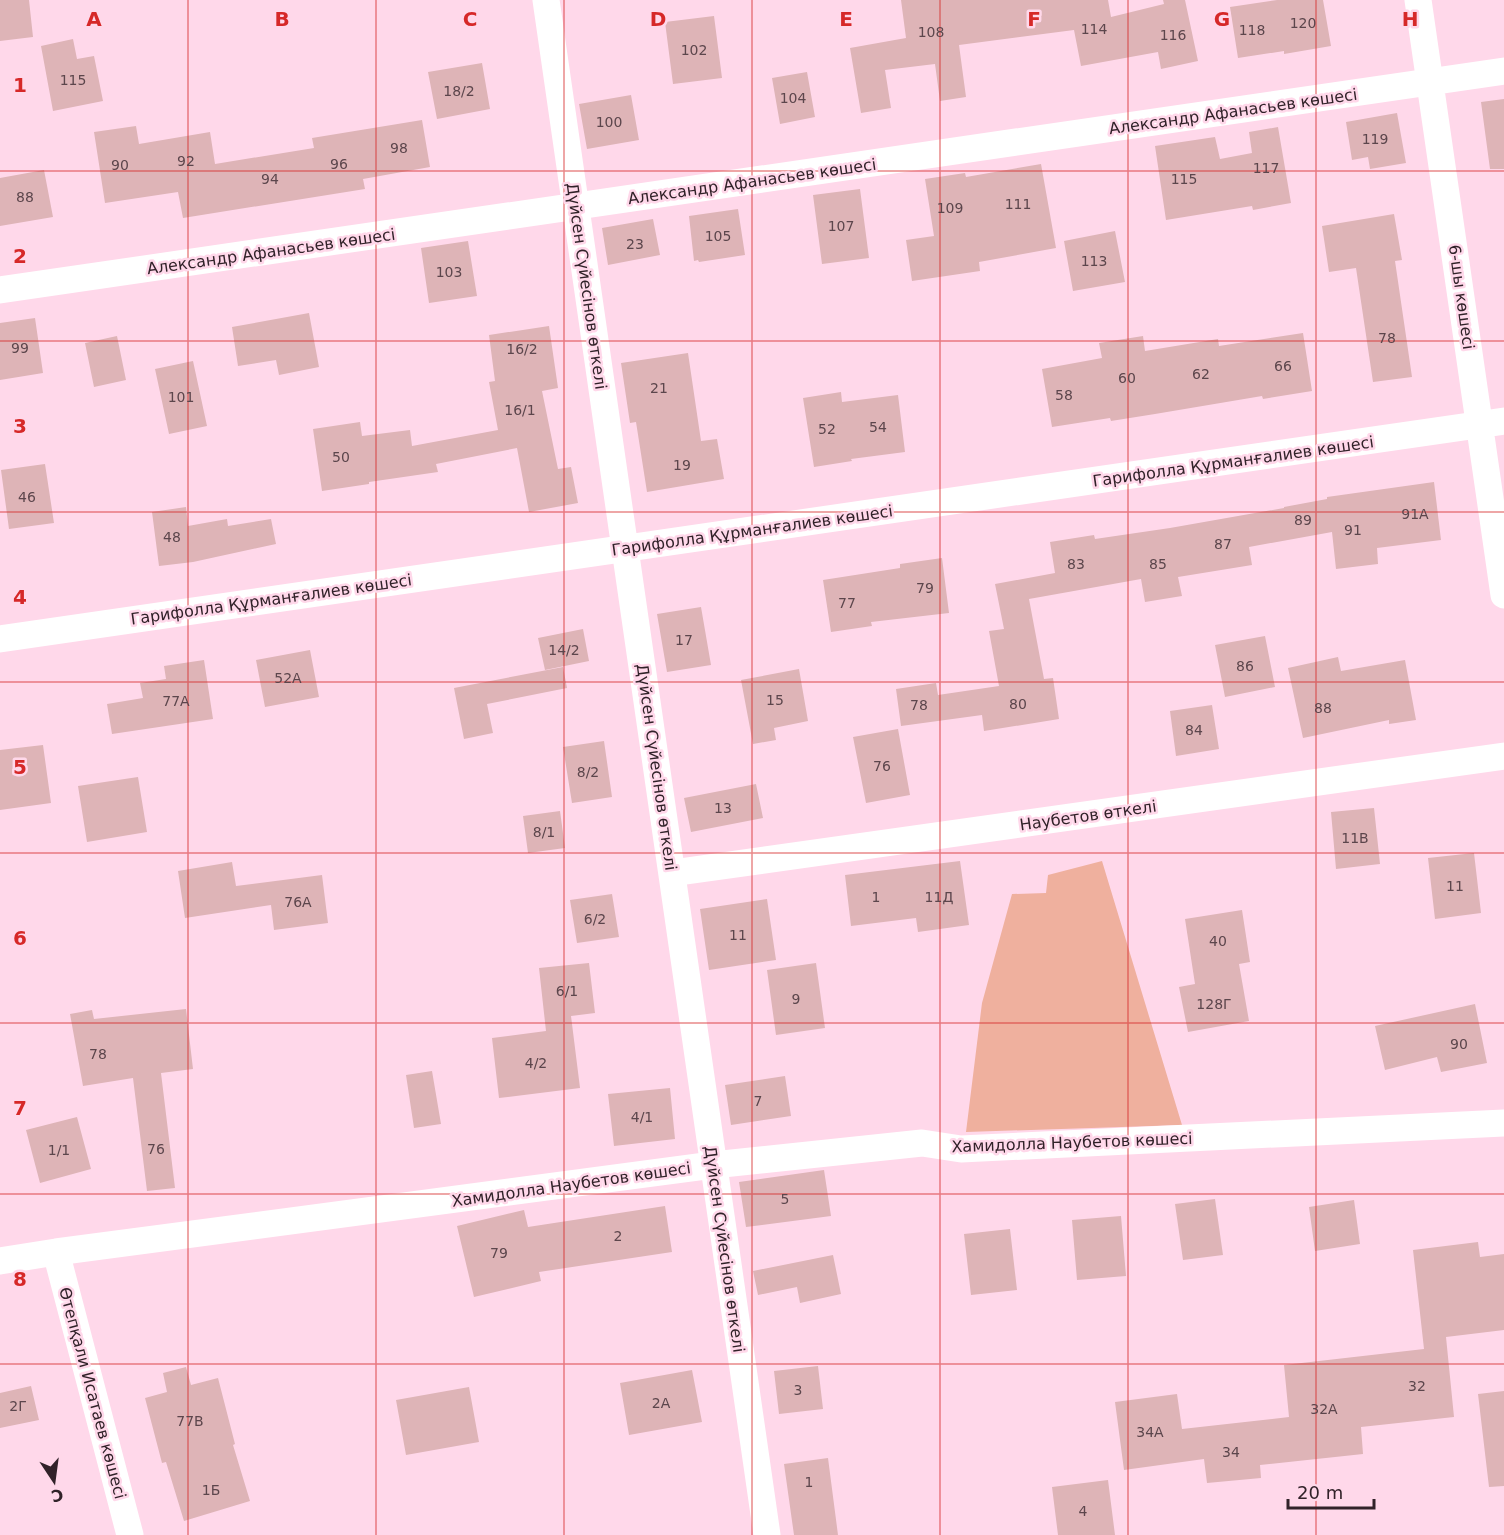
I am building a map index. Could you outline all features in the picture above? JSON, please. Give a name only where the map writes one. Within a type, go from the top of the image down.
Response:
[{"type":"street","name":"Дүйсен Сүйесінов өткелі","points":[[546,0],[766,1535]]},
{"type":"street","name":"6-шы көшесі","points":[[1418,0],[1492,423],[1504,595]]},
{"type":"street","name":"Александр Афанасьев көшесі","points":[[0,290],[1504,71]]},
{"type":"street","name":"Гарифолла Құрманғалиев көшесі","points":[[0,639],[1492,423]]},
{"type":"street","name":"Наубетов өткелі","points":[[672,873],[1504,756]]},
{"type":"street","name":"Хамидолла Наубетов көшесі","points":[[0,1261],[56,1251],[713,1165],[922,1143],[961,1149],[1504,1123]]},
{"type":"street","name":"Өтепқали Исатаев көшесі","points":[[56,1251],[130,1535]]},
{"type":"shaded area","points":[[1102,861],[1182,1125],[966,1132],[982,1003],[1012,894],[1046,893],[1048,875]]},
{"type":"building","points":[[0,0],[29,0],[33,37],[0,41]]},
{"type":"building","points":[[901,0],[1108,0],[1111,17],[1164,4],[1163,0],[1185,0],[1198,61],[1161,69],[1158,52],[1081,66],[1074,30],[959,45],[966,97],[940,101],[935,64],[885,70],[891,108],[861,113],[850,48],[906,38]]},
{"type":"building","points":[[1277,0],[1323,0],[1331,46],[1284,54],[1284,51],[1238,58],[1230,7]]},
{"type":"building","points":[[714,16],[722,78],[673,84],[665,22]]},
{"type":"building","points":[[73,39],[77,59],[94,56],[103,101],[53,111],[41,46]]},
{"type":"building","points":[[482,63],[490,109],[437,119],[428,72]]},
{"type":"building","points":[[807,72],[815,117],[780,124],[772,78]]},
{"type":"building","points":[[631,95],[639,140],[587,149],[579,104]]},
{"type":"building","points":[[1504,99],[1504,169],[1490,169],[1481,102]]},
{"type":"building","points":[[1397,113],[1406,163],[1370,169],[1368,157],[1352,160],[1346,122]]},
{"type":"building","points":[[422,120],[430,167],[363,179],[365,189],[183,218],[178,192],[105,203],[94,132],[136,126],[139,144],[210,132],[215,164],[314,148],[312,138]]},
{"type":"building","points":[[1278,127],[1291,203],[1253,210],[1252,206],[1166,220],[1155,146],[1215,137],[1220,159],[1252,153],[1249,132]]},
{"type":"building","points":[[1041,164],[1056,248],[979,262],[980,271],[912,281],[906,240],[934,236],[925,179],[965,173],[966,177]]},
{"type":"building","points":[[44,170],[53,217],[0,226],[0,178]]},
{"type":"building","points":[[860,189],[869,258],[822,264],[813,195]]},
{"type":"building","points":[[738,209],[745,255],[694,261],[689,216]]},
{"type":"building","points":[[1394,214],[1402,260],[1395,261],[1412,377],[1373,382],[1356,268],[1329,272],[1322,226]]},
{"type":"building","points":[[653,219],[660,255],[608,265],[602,228]]},
{"type":"building","points":[[1115,231],[1125,282],[1073,291],[1064,241]]},
{"type":"building","points":[[468,241],[477,296],[429,303],[421,248]]},
{"type":"building","points":[[309,313],[319,367],[279,375],[276,360],[238,366],[232,327]]},
{"type":"building","points":[[35,318],[43,373],[0,380],[0,323]]},
{"type":"building","points":[[549,326],[558,388],[542,391],[558,469],[571,467],[578,503],[529,512],[517,448],[436,464],[438,472],[322,491],[313,429],[360,422],[362,436],[410,430],[412,446],[498,430],[489,382],[495,381],[489,335]]},
{"type":"building","points":[[1303,333],[1312,391],[1263,399],[1262,396],[1111,421],[1110,418],[1052,427],[1042,369],[1102,358],[1099,343],[1143,336],[1145,351],[1218,339],[1219,346]]},
{"type":"building","points":[[117,336],[126,380],[94,387],[85,343]]},
{"type":"building","points":[[688,353],[701,441],[717,439],[724,479],[647,492],[636,422],[630,423],[621,363]]},
{"type":"building","points":[[193,361],[207,426],[169,434],[155,369]]},
{"type":"building","points":[[841,392],[842,402],[898,395],[905,452],[851,459],[852,461],[814,467],[803,398]]},
{"type":"building","points":[[45,464],[54,523],[9,529],[1,470]]},
{"type":"building","points":[[1434,482],[1441,540],[1377,548],[1378,564],[1336,569],[1332,532],[1249,547],[1252,565],[1178,577],[1182,596],[1145,602],[1141,579],[1029,599],[1044,679],[1053,678],[1059,719],[984,731],[982,715],[901,726],[896,689],[936,683],[938,695],[999,686],[989,631],[1004,629],[995,584],[1055,573],[1050,542],[1094,535],[1095,539],[1170,528],[1284,508],[1327,499],[1327,497]]},
{"type":"building","points":[[186,507],[188,526],[227,519],[228,526],[271,519],[276,544],[193,562],[159,566],[152,512]]},
{"type":"building","points":[[942,558],[949,613],[871,622],[872,626],[831,632],[823,580],[900,568],[900,564]]},
{"type":"building","points":[[701,607],[711,665],[667,672],[657,614]]},
{"type":"building","points":[[583,629],[589,661],[545,670],[538,638]]},
{"type":"building","points":[[1265,636],[1275,687],[1225,697],[1215,645]]},
{"type":"building","points":[[310,650],[319,697],[265,707],[256,660]]},
{"type":"building","points":[[1338,657],[1341,671],[1405,660],[1416,720],[1389,724],[1389,720],[1303,738],[1288,668]]},
{"type":"building","points":[[204,660],[213,719],[112,734],[107,704],[143,698],[140,683],[166,679],[164,666]]},
{"type":"building","points":[[563,667],[567,688],[487,704],[493,733],[464,739],[454,688]]},
{"type":"building","points":[[799,669],[808,721],[774,728],[776,740],[753,744],[741,680]]},
{"type":"building","points":[[1212,705],[1219,749],[1176,756],[1170,711]]},
{"type":"building","points":[[898,729],[910,795],[866,803],[853,737]]},
{"type":"building","points":[[604,741],[612,797],[572,803],[563,747]]},
{"type":"building","points":[[43,745],[51,803],[0,810],[0,750]]},
{"type":"building","points":[[138,777],[147,832],[87,842],[78,786]]},
{"type":"building","points":[[756,784],[763,818],[691,832],[684,798]]},
{"type":"building","points":[[1374,808],[1380,864],[1336,869],[1331,812]]},
{"type":"building","points":[[560,811],[565,848],[528,853],[523,816]]},
{"type":"building","points":[[1474,853],[1481,913],[1435,919],[1428,858]]},
{"type":"building","points":[[960,861],[969,925],[918,932],[916,918],[851,926],[845,875]]},
{"type":"building","points":[[232,862],[236,886],[322,875],[328,923],[274,930],[271,905],[185,918],[178,871]]},
{"type":"building","points":[[612,894],[619,937],[577,943],[570,900]]},
{"type":"building","points":[[767,899],[776,960],[709,970],[700,909]]},
{"type":"building","points":[[1242,910],[1250,962],[1239,964],[1249,1021],[1188,1032],[1179,987],[1195,984],[1185,919]]},
{"type":"building","points":[[589,963],[595,1013],[571,1016],[580,1088],[499,1098],[492,1038],[546,1031],[539,968]]},
{"type":"building","points":[[816,963],[825,1028],[776,1035],[767,970]]},
{"type":"building","points":[[1475,1004],[1487,1063],[1441,1072],[1437,1057],[1385,1070],[1375,1026]]},
{"type":"building","points":[[186,1009],[193,1069],[161,1073],[175,1188],[147,1191],[133,1078],[83,1086],[70,1014],[92,1010],[94,1019]]},
{"type":"building","points":[[432,1071],[441,1124],[414,1128],[406,1075]]},
{"type":"building","points":[[785,1076],[791,1116],[731,1125],[725,1085]]},
{"type":"building","points":[[670,1088],[675,1139],[614,1146],[608,1094]]},
{"type":"building","points":[[77,1117],[91,1169],[40,1183],[26,1130]]},
{"type":"building","points":[[824,1170],[831,1216],[746,1227],[739,1182]]},
{"type":"building","points":[[1215,1199],[1223,1255],[1183,1260],[1175,1204]]},
{"type":"building","points":[[1354,1200],[1360,1244],[1315,1251],[1309,1207]]},
{"type":"building","points":[[665,1206],[672,1252],[539,1272],[541,1281],[474,1297],[457,1226],[524,1210],[528,1227]]},
{"type":"building","points":[[1121,1216],[1126,1276],[1077,1280],[1072,1220]]},
{"type":"building","points":[[1010,1229],[1017,1290],[971,1295],[964,1234]]},
{"type":"building","points":[[1478,1242],[1480,1257],[1504,1254],[1504,1330],[1446,1337],[1454,1417],[1361,1427],[1363,1454],[1260,1465],[1261,1478],[1207,1483],[1204,1459],[1124,1470],[1115,1402],[1177,1394],[1182,1429],[1289,1417],[1284,1365],[1424,1349],[1413,1250]]},
{"type":"building","points":[[833,1255],[841,1294],[800,1303],[797,1287],[758,1295],[753,1271]]},
{"type":"building","points":[[818,1366],[823,1409],[779,1414],[774,1371]]},
{"type":"building","points":[[186,1367],[191,1385],[218,1378],[235,1444],[233,1445],[250,1501],[184,1521],[166,1462],[162,1463],[145,1398],[167,1392],[163,1373]]},
{"type":"building","points":[[692,1370],[702,1422],[629,1435],[620,1383]]},
{"type":"building","points":[[31,1386],[39,1420],[0,1428],[0,1393]]},
{"type":"building","points":[[469,1387],[479,1442],[406,1455],[396,1400]]},
{"type":"building","points":[[1504,1391],[1504,1486],[1489,1487],[1478,1394]]},
{"type":"building","points":[[828,1458],[838,1535],[794,1535],[784,1464]]},
{"type":"building","points":[[1108,1480],[1115,1535],[1058,1535],[1052,1487]]}]
